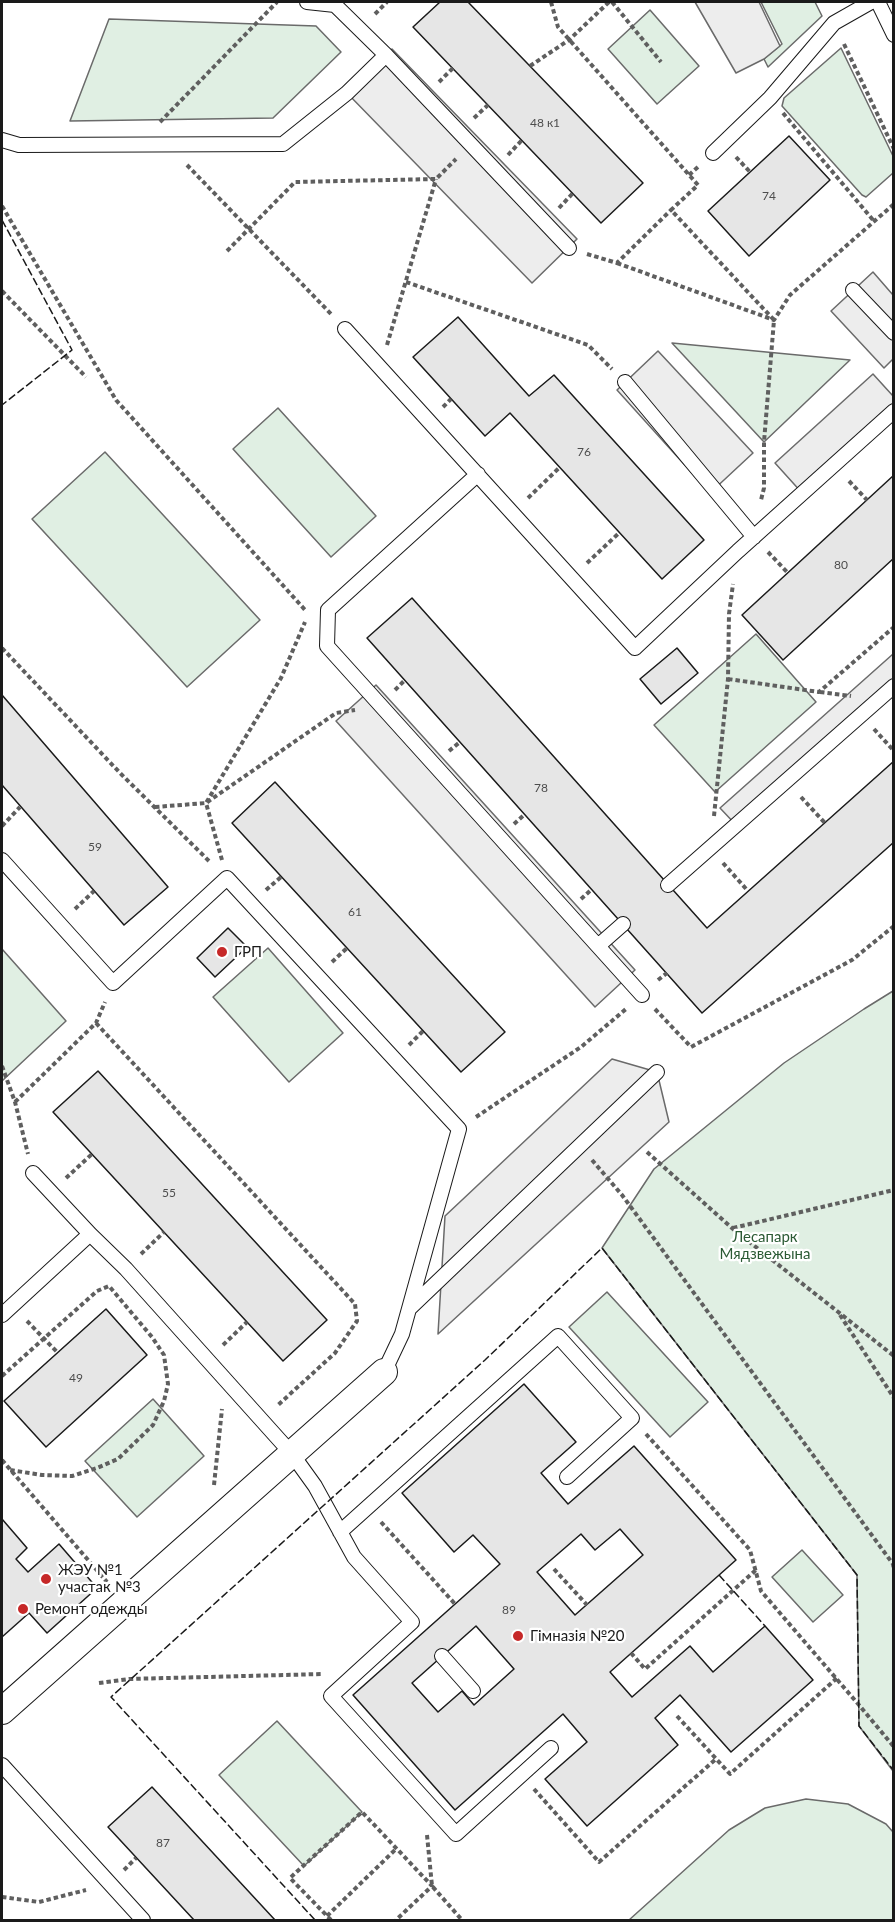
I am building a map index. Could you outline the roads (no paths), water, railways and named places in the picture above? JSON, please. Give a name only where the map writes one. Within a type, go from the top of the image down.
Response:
[{"type":"street","points":[[2,1712],[384,1372]]},
{"type":"lane","points":[[307,2],[335,5],[386,55],[569,248]]},
{"type":"lane","points":[[713,153],[770,98],[834,23],[871,2]]},
{"type":"lane","points":[[878,2],[894,35]]},
{"type":"lane","points":[[2,140],[19,145],[283,144],[347,93],[386,55]]},
{"type":"lane","points":[[853,290],[894,333]]},
{"type":"lane","points":[[345,329],[636,648],[738,551],[894,411]]},
{"type":"lane","points":[[625,382],[754,537]]},
{"type":"lane","points":[[478,474],[328,610],[327,646],[642,995]]},
{"type":"lane","points":[[668,885],[894,686]]},
{"type":"lane","points":[[2,860],[113,983],[227,878],[459,1129],[402,1334],[384,1372]]},
{"type":"lane","points":[[598,946],[623,924]]},
{"type":"lane","points":[[408,1309],[657,1071]]},
{"type":"lane","points":[[33,1173],[126,1269],[292,1454],[315,1486],[354,1557],[422,1633]]},
{"type":"lane","points":[[7,1310],[90,1234]]},
{"type":"lane","points":[[340,1532],[558,1336],[632,1418],[567,1477]]},
{"type":"lane","points":[[412,1622],[331,1696],[456,1834],[551,1748]]},
{"type":"lane","points":[[442,1656],[473,1691]]},
{"type":"lane","points":[[2,1765],[143,1920]]},
{"type":"place","name":"ГРП","points":[[222,952]]},
{"type":"place","name":"ЖЭУ №1 участак №3","points":[[46,1579]]},
{"type":"place","name":"Ремонт одежды","points":[[23,1609]]},
{"type":"place","name":"Гімназія №20","points":[[518,1636]]},
{"type":"park label","name":"Лесапарк Мядзвежына","points":[[765,1246]]}]
